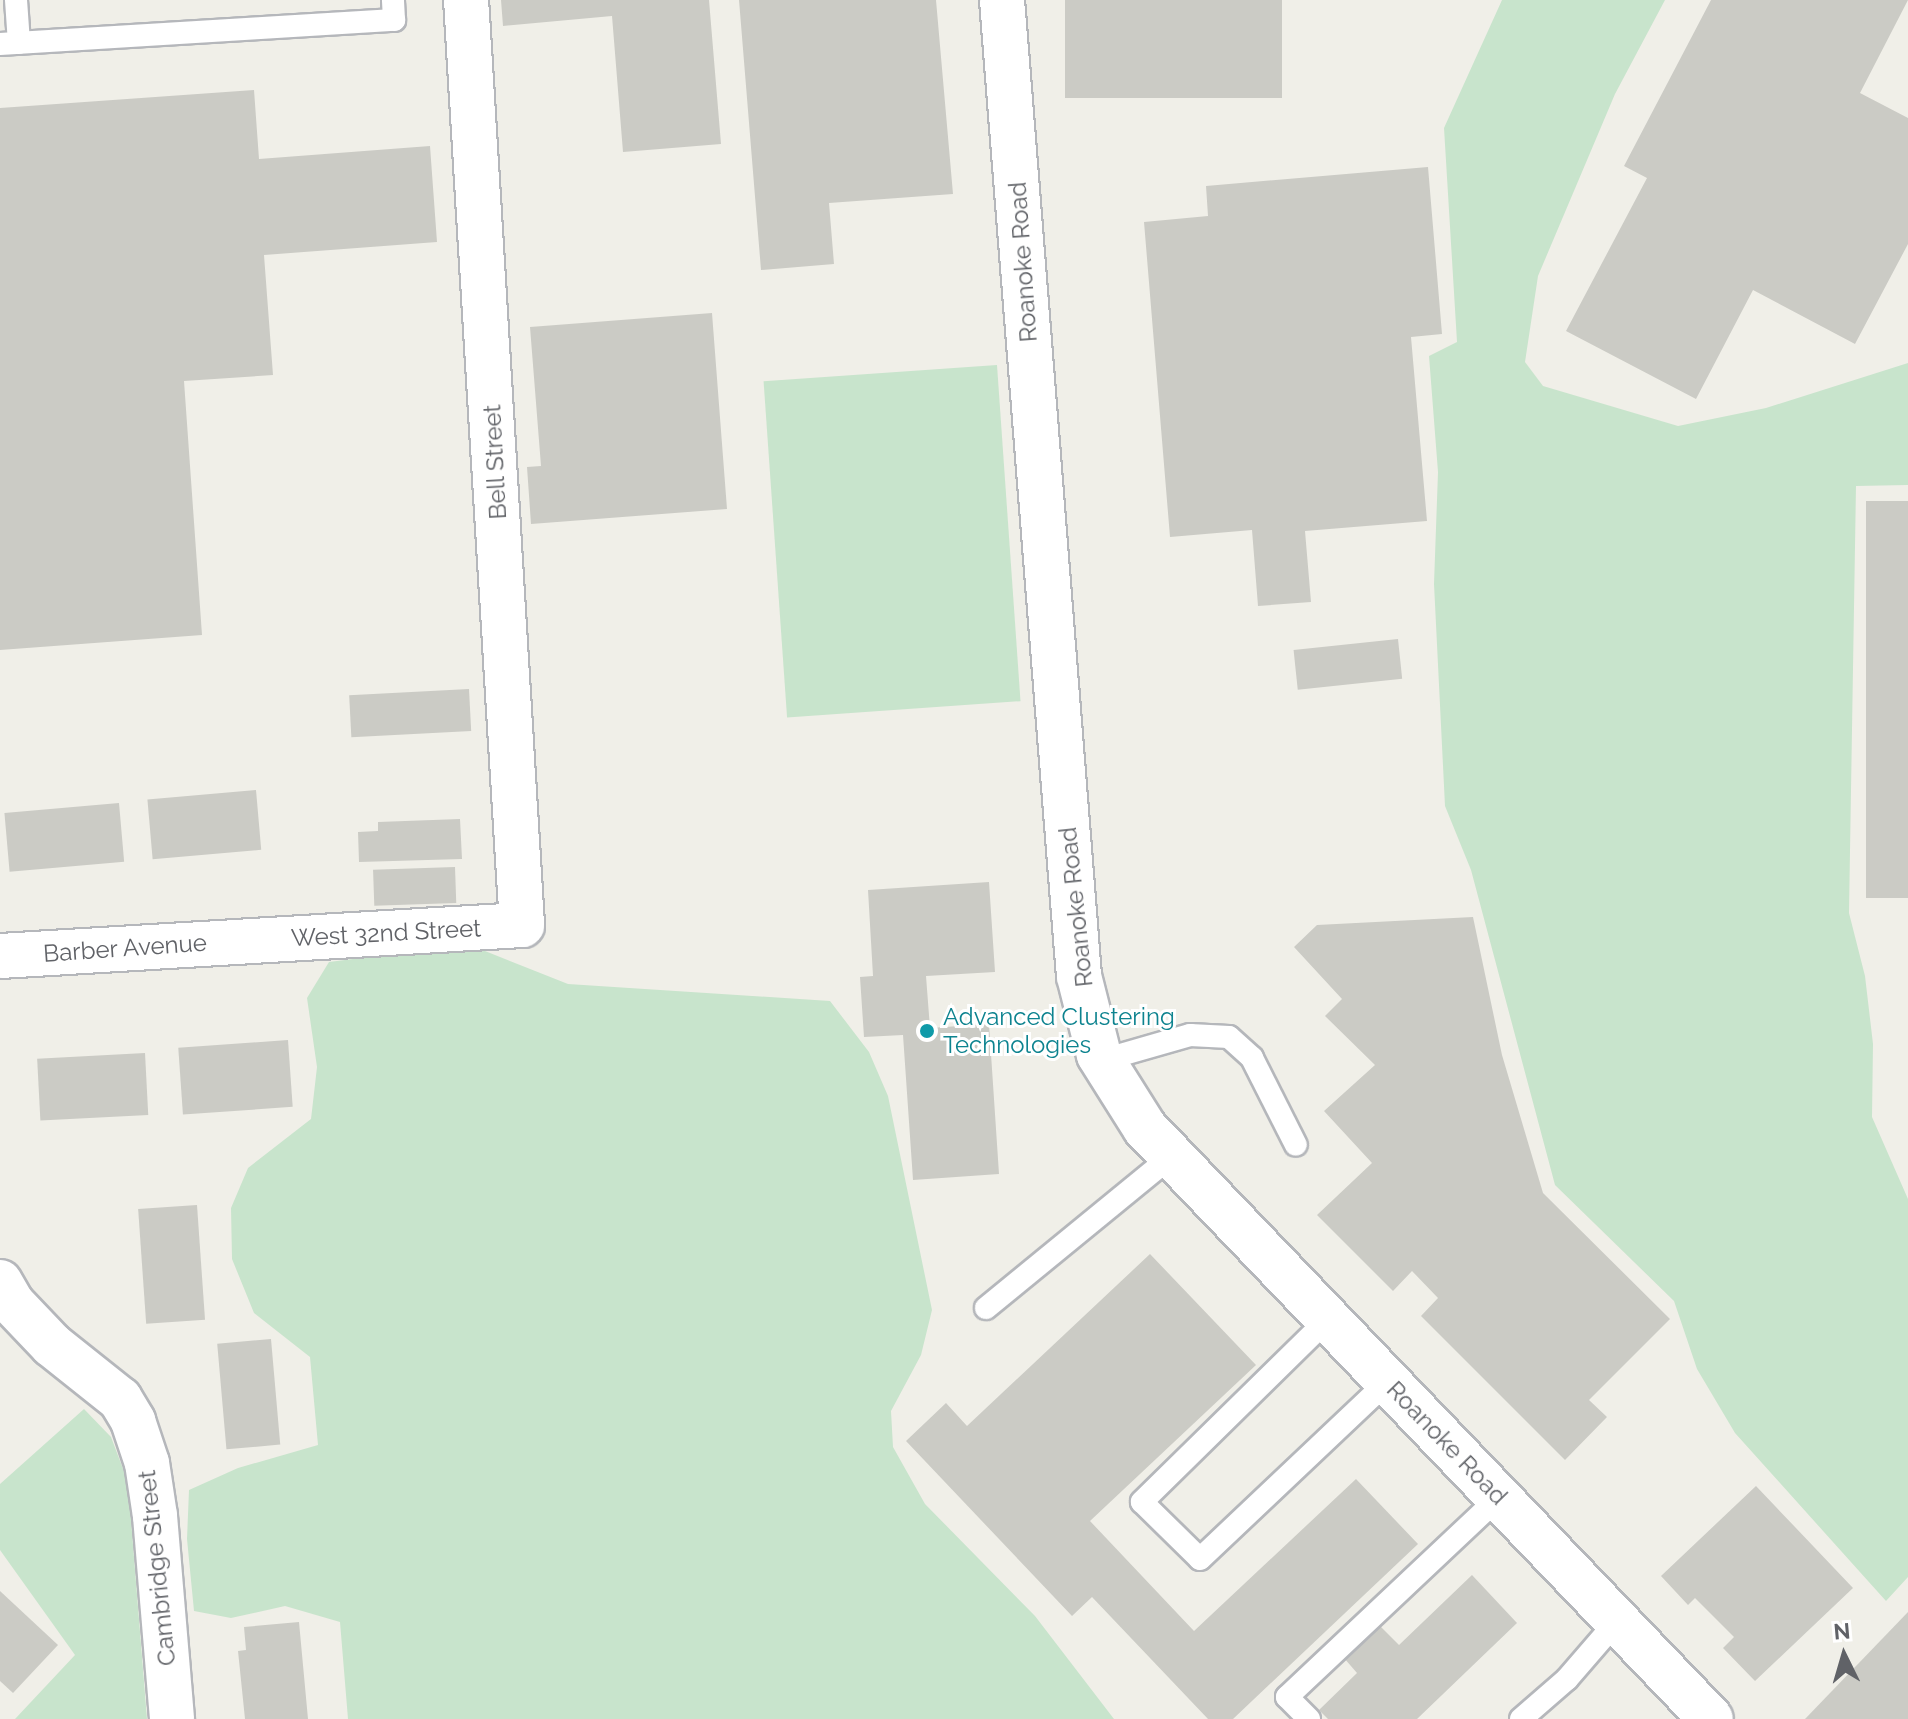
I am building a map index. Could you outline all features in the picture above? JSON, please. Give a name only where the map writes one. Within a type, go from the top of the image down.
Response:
[{"type":"street","name":"Bell Street","points":[[466,0],[522,925]]},
{"type":"street","name":"Roanoke Road","points":[[1002,0],[1079,976],[1103,1060],[1145,1128],[1711,1719]]},
{"type":"street","name":"West 32nd Street","points":[[250,941],[522,925]]},
{"type":"street","name":"Barber Avenue","points":[[0,956],[250,941]]},
{"type":"street","name":"Cambridge Street","points":[[0,1282],[52,1345],[120,1399],[133,1421],[147,1463],[155,1516],[172,1719]]},
{"type":"lane","points":[[16,0],[10,44],[394,20],[393,0]]},
{"type":"lane","points":[[1103,1060],[1190,1035],[1229,1037],[1252,1058],[1296,1145]]},
{"type":"lane","points":[[986,1308],[1172,1156]]},
{"type":"lane","points":[[1328,1319],[1142,1502],[1200,1559],[1388,1381]]},
{"type":"lane","points":[[1309,1719],[1287,1697],[1499,1497]]},
{"type":"lane","points":[[1521,1719],[1567,1679],[1617,1621]]},
{"type":"green space","points":[[1502,0],[1665,0],[1615,94],[1538,276],[1525,362],[1543,386],[1678,426],[1766,408],[1908,363],[1908,485],[1856,486],[1849,913],[1865,976],[1873,1044],[1872,1117],[1908,1199],[1908,1577],[1886,1601],[1735,1433],[1697,1369],[1674,1301],[1555,1185],[1471,870],[1445,806],[1434,584],[1438,472],[1429,356],[1457,342],[1444,128]]},
{"type":"green space","points":[[997,365],[1021,701],[787,718],[764,381]]},
{"type":"green space","points":[[485,951],[568,984],[830,1001],[869,1052],[888,1096],[932,1310],[921,1355],[891,1411],[893,1447],[925,1504],[1035,1616],[1114,1719],[348,1719],[340,1622],[285,1606],[231,1618],[194,1611],[187,1539],[189,1490],[238,1468],[318,1445],[310,1357],[254,1313],[232,1259],[231,1208],[248,1168],[311,1119],[317,1067],[307,998],[329,962],[401,953]]},
{"type":"green space","points":[[84,1409],[111,1437],[128,1482],[147,1719],[15,1719],[75,1655],[0,1550],[0,1484]]},
{"type":"building","points":[[501,0],[709,0],[721,144],[623,152],[612,16],[503,26]]},
{"type":"building","points":[[739,0],[936,0],[953,194],[829,203],[834,264],[761,270]]},
{"type":"building","points":[[1065,0],[1282,0],[1282,98],[1065,98]]},
{"type":"building","points":[[1711,0],[1908,0],[1860,93],[1908,118],[1908,244],[1855,344],[1753,290],[1696,399],[1566,331],[1647,178],[1624,166]]},
{"type":"building","points":[[254,90],[259,159],[430,146],[437,242],[264,255],[273,375],[184,381],[202,635],[0,650],[0,108]]},
{"type":"building","points":[[1428,167],[1442,334],[1411,337],[1427,521],[1305,531],[1311,602],[1258,606],[1252,530],[1170,537],[1144,222],[1208,216],[1206,186]]},
{"type":"building","points":[[712,313],[727,509],[531,524],[527,467],[541,466],[530,327]]},
{"type":"building","points":[[1866,501],[1908,501],[1908,898],[1866,898]]},
{"type":"building","points":[[1398,639],[1402,679],[1298,690],[1294,650]]},
{"type":"building","points":[[469,689],[471,731],[351,737],[349,695]]},
{"type":"building","points":[[256,790],[261,850],[153,859],[147,799]]},
{"type":"building","points":[[119,803],[124,862],[10,872],[4,813]]},
{"type":"building","points":[[460,819],[462,859],[359,862],[358,832],[378,831],[378,822]]},
{"type":"building","points":[[455,867],[456,903],[374,906],[373,870]]},
{"type":"building","name":"Advanced Clustering Technologies","points":[[989,882],[995,972],[926,976],[930,1028],[989,1024],[999,1174],[913,1180],[903,1035],[864,1037],[860,977],[873,976],[868,890]]},
{"type":"building","points":[[1473,917],[1502,1055],[1543,1193],[1670,1319],[1589,1400],[1607,1417],[1565,1460],[1421,1316],[1438,1298],[1412,1271],[1393,1291],[1317,1215],[1372,1163],[1324,1111],[1375,1065],[1325,1016],[1342,999],[1294,947],[1317,925]]},
{"type":"building","points":[[288,1040],[293,1107],[183,1115],[178,1048]]},
{"type":"building","points":[[145,1053],[148,1115],[40,1121],[37,1059]]},
{"type":"building","points":[[197,1205],[205,1320],[146,1324],[138,1209]]},
{"type":"building","points":[[1150,1254],[1256,1365],[1090,1521],[1194,1631],[1356,1479],[1418,1544],[1233,1719],[1208,1719],[1092,1597],[1072,1616],[906,1441],[946,1403],[967,1426]]},
{"type":"building","points":[[271,1339],[280,1445],[226,1449],[217,1344]]},
{"type":"building","points":[[1756,1486],[1853,1588],[1755,1681],[1723,1648],[1734,1637],[1695,1598],[1688,1605],[1661,1576]]},
{"type":"building","points":[[1472,1575],[1517,1623],[1417,1719],[1328,1719],[1319,1710],[1357,1673],[1344,1658],[1379,1625],[1399,1645]]},
{"type":"building","points":[[0,1591],[58,1645],[13,1693],[0,1681]]},
{"type":"building","points":[[1908,1612],[1908,1719],[1805,1719]]},
{"type":"building","points":[[299,1622],[308,1719],[245,1719],[238,1651],[246,1650],[244,1627]]},
{"type":"place","name":"Advanced Clustering Technologies","points":[[927,1031]]}]
